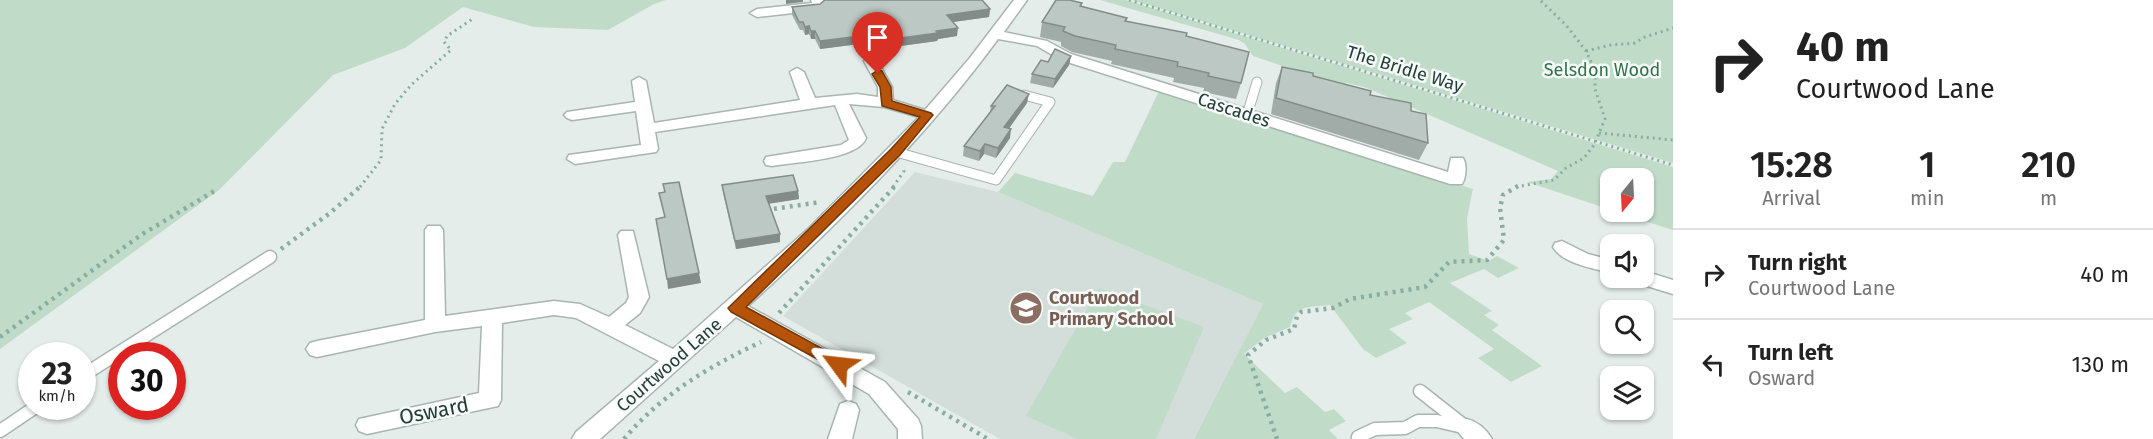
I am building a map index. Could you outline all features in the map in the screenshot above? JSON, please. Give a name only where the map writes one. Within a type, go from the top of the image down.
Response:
[{"type":"street","points":[[757,13],[820,6],[817,0]]},
{"type":"street","name":"Courtwood Lane","points":[[585,439],[736,308],[896,152],[996,35],[1021,0]]},
{"type":"street","name":"Cascades","points":[[996,35],[1038,42],[1057,48],[1066,57],[1456,180],[1457,162]]},
{"type":"street","points":[[871,61],[885,87],[886,103]]},
{"type":"street","points":[[797,72],[809,103]]},
{"type":"street","points":[[575,159],[651,148],[639,81]]},
{"type":"street","points":[[647,129],[809,103],[840,101],[864,100],[886,103],[927,115]]},
{"type":"street","points":[[772,161],[846,149],[856,143],[858,138],[840,101]]},
{"type":"street","points":[[572,115],[643,106]]},
{"type":"street","points":[[434,230],[435,326]]},
{"type":"street","points":[[610,327],[633,309],[639,297],[627,235]]},
{"type":"street","points":[[1562,247],[1581,258],[1600,264]]},
{"type":"street","points":[[1654,281],[1673,286]]},
{"type":"street","points":[[317,349],[435,326],[554,308],[580,311],[675,360]]},
{"type":"street","points":[[736,308],[777,323],[877,388],[910,426],[910,439]]},
{"type":"street","name":"Osward","points":[[367,425],[490,400],[492,317]]},
{"type":"street","points":[[840,439],[848,410]]},
{"type":"lane","points":[[1247,115],[1257,82]]},
{"type":"lane","points":[[896,152],[996,180],[1050,102],[1024,94]]},
{"type":"lane","points":[[96,367],[270,257]]},
{"type":"lane","points":[[1420,391],[1473,434]]},
{"type":"lane","points":[[0,431],[18,419]]},
{"type":"lane","points":[[1358,437],[1375,429],[1405,428],[1418,421],[1437,421],[1473,434]]},
{"type":"path","name":"The Bridle Way","points":[[1129,0],[1673,165]]},
{"type":"path","points":[[1277,439],[1248,355],[1266,340],[1294,329],[1297,316],[1301,312],[1333,308],[1350,299],[1425,287],[1449,262],[1487,260],[1504,240],[1500,208],[1503,195],[1518,186],[1554,180],[1564,166],[1585,158],[1595,142],[1605,119],[1594,89],[1595,70],[1586,51],[1566,25],[1540,0]]},
{"type":"path","points":[[270,257],[348,197],[375,172],[384,157],[381,132],[392,106],[409,83],[451,50],[444,42],[447,36],[474,18]]},
{"type":"path","points":[[1586,51],[1614,44],[1631,45],[1641,42],[1645,37],[1673,28]]},
{"type":"path","points":[[1599,133],[1673,140]]},
{"type":"path","points":[[624,439],[667,395],[701,370],[763,341],[900,180],[904,171],[896,152]]},
{"type":"path","points":[[0,337],[131,242],[216,190]]},
{"type":"path","points":[[763,210],[850,198]]},
{"type":"shaded area","name":"Courtwood Primary School","points":[[915,172],[998,192],[1263,304],[1194,439],[1000,439],[783,316]]},
{"type":"green space","points":[[0,0],[666,0],[654,4],[608,30],[534,27],[463,7],[405,48],[333,75],[219,190],[0,349]]},
{"type":"green space","points":[[1100,0],[1126,0],[1673,167],[1673,230],[1648,222],[1654,222],[1654,168],[1600,168],[1600,206],[1527,182],[1551,179],[1558,171],[1367,88],[1296,76],[1282,66],[1253,56],[1245,44],[1239,40]]},
{"type":"green space","name":"Selsdon Wood","points":[[1132,0],[1673,0],[1673,163]]},
{"type":"green space","points":[[1159,91],[1473,189],[1467,218],[1469,254],[1489,261],[1497,256],[1519,268],[1498,278],[1484,269],[1450,283],[1492,311],[1484,315],[1499,325],[1492,330],[1542,366],[1511,382],[1478,358],[1494,349],[1429,302],[1405,313],[1413,319],[1389,329],[1407,343],[1376,358],[1363,349],[1330,305],[1304,308],[1296,314],[1290,327],[1264,338],[1244,354],[1285,393],[1297,387],[1325,412],[1334,409],[1346,421],[1329,430],[1338,439],[1194,439],[1263,304],[998,192],[1015,173],[1093,196],[1113,162],[1125,162]]},
{"type":"green space","points":[[1099,288],[1204,327],[1156,439],[1078,439],[1026,416]]},
{"type":"building","points":[[825,0],[982,0],[990,9],[947,15],[958,28],[936,31],[938,33],[871,42],[868,35],[820,41],[815,31],[811,31],[809,26],[805,27],[803,22],[799,22],[792,7],[820,4]]},
{"type":"building","points":[[1056,0],[1082,3],[1080,6],[1127,18],[1125,21],[1187,33],[1186,36],[1249,52],[1241,83],[1177,66],[1178,62],[1115,49],[1116,45],[1075,36],[1063,31],[1065,27],[1042,22]]},
{"type":"building","points":[[1055,49],[1071,56],[1055,79],[1032,74],[1041,60],[1048,62]]},
{"type":"building","points":[[1282,67],[1313,73],[1313,76],[1371,91],[1370,95],[1411,103],[1411,111],[1426,114],[1428,143],[1276,98]]},
{"type":"building","points":[[1007,85],[1029,94],[1004,127],[1011,129],[998,148],[985,144],[980,151],[964,146],[995,106],[991,106]]},
{"type":"building","points":[[793,175],[798,191],[766,196],[780,234],[735,241],[722,185]]},
{"type":"building","points":[[679,182],[699,273],[667,279],[656,219],[665,217],[659,193],[665,192],[663,184]]},
{"type":"place","name":"Courtwood Primary School","points":[[1026,308]]},
{"type":"route","points":[[839,365],[736,308],[896,152],[927,115],[886,103],[885,87],[878,74]]}]
